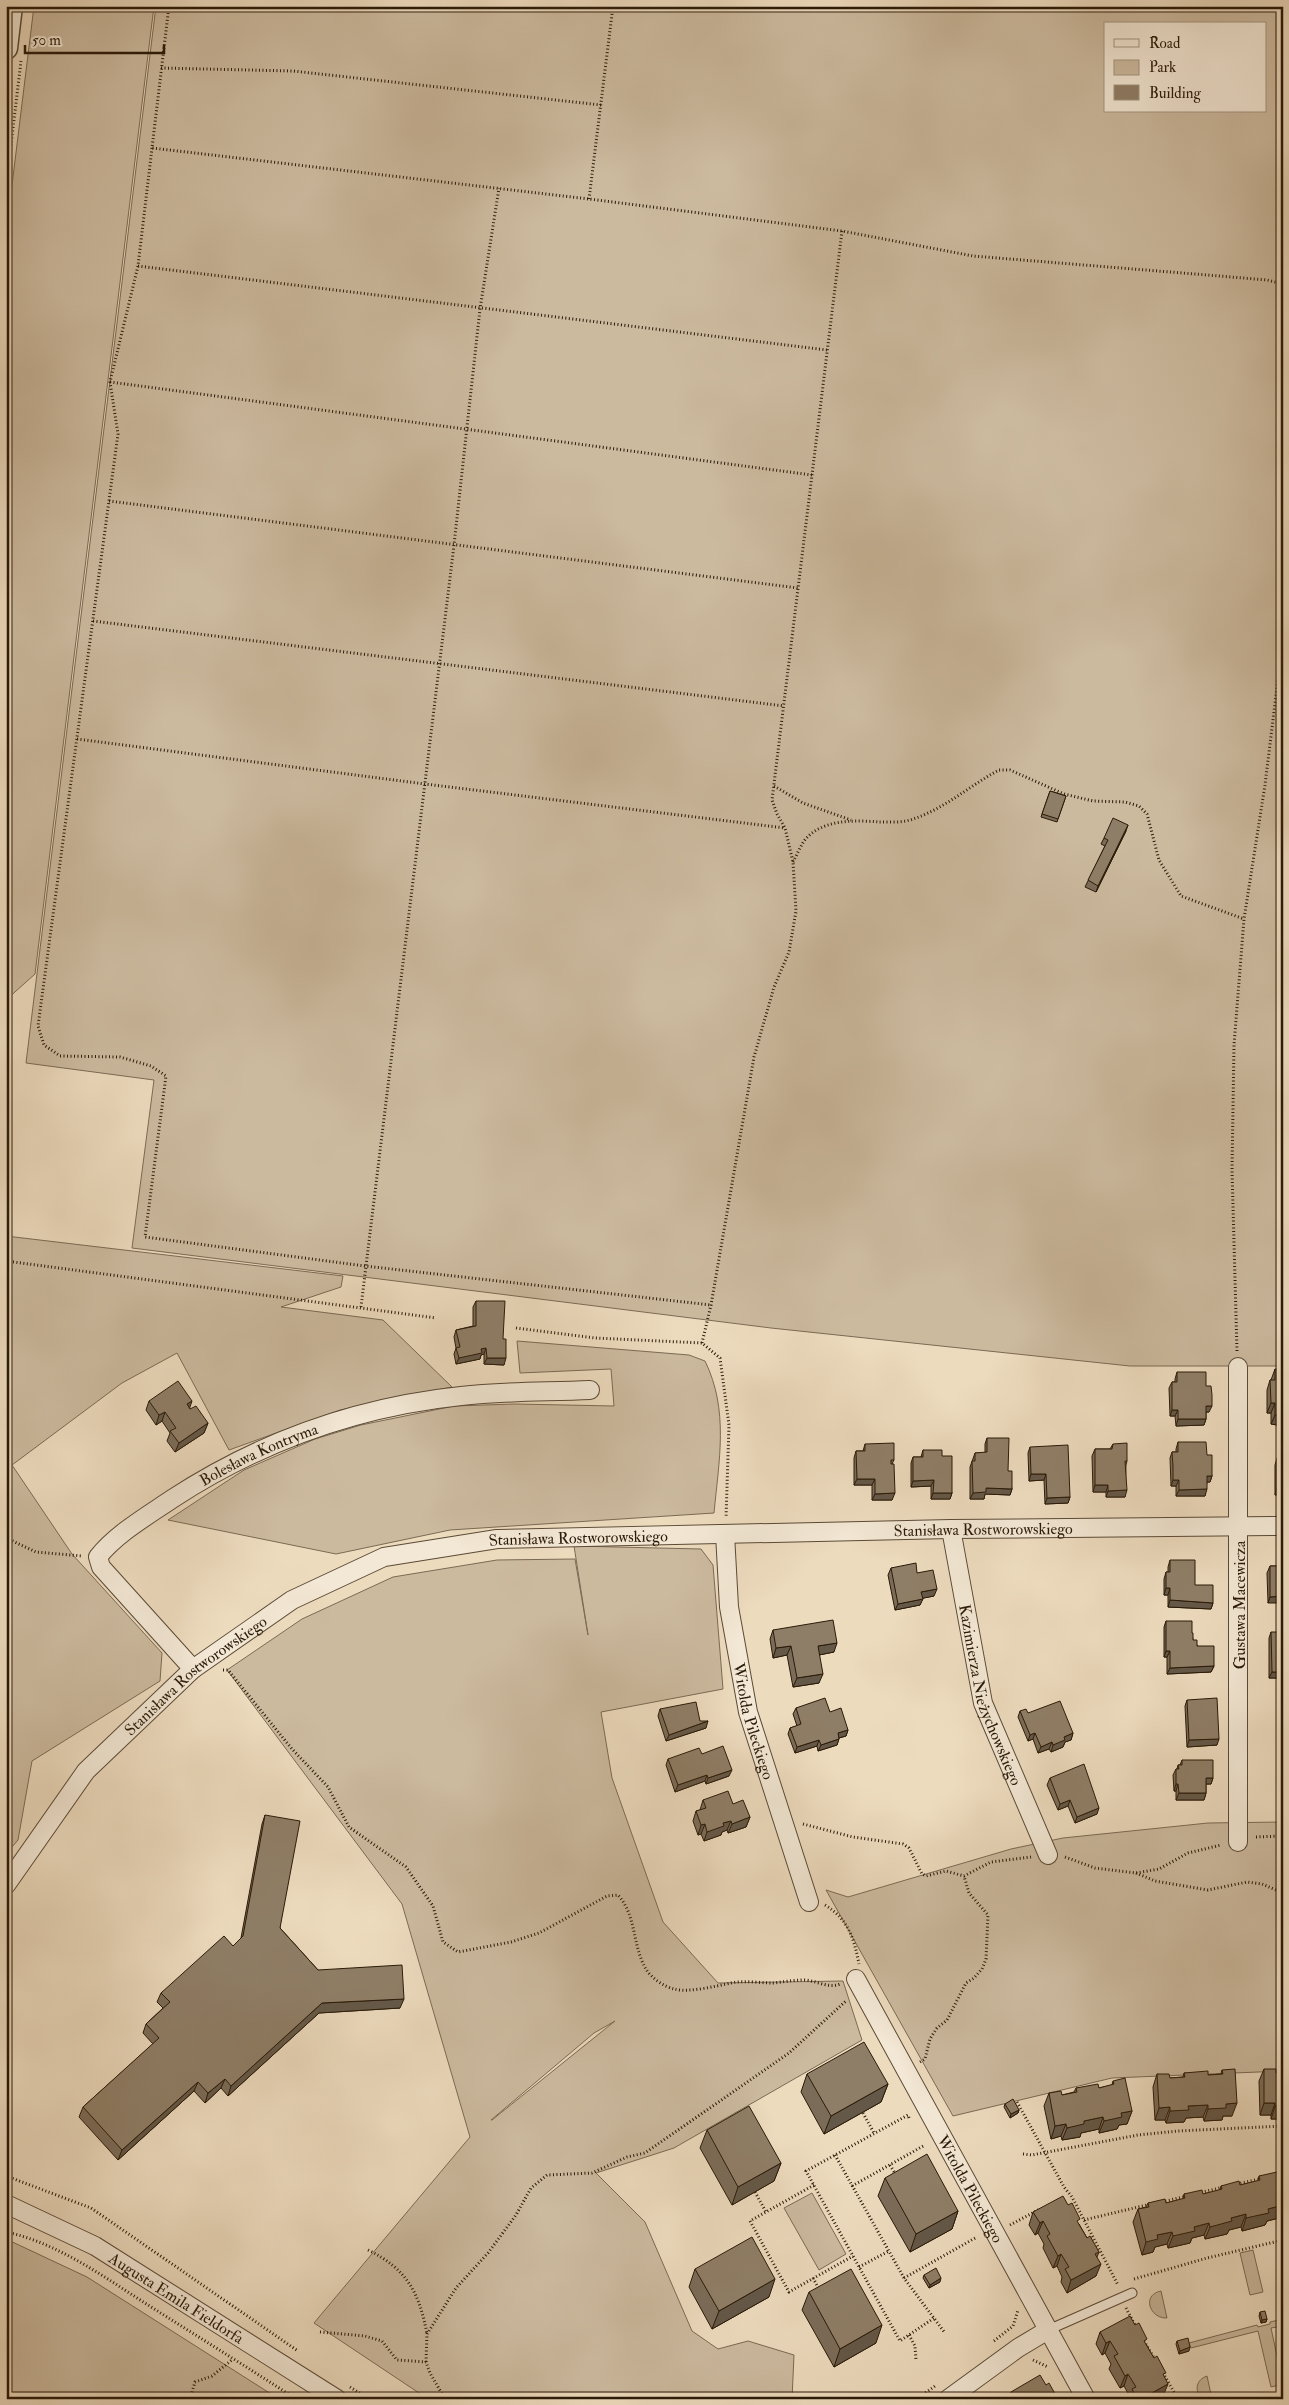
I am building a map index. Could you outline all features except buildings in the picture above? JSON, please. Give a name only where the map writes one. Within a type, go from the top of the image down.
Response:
[{"type":"street","points":[[11,6],[14,51]]},
{"type":"street","name":"Gustawa Macewicza","points":[[1238,1367],[1238,1842]]},
{"type":"street","name":"Bolesława Kontryma","points":[[98,1557],[106,1547],[208,1476],[251,1454],[320,1425],[390,1407],[462,1396],[590,1390]]},
{"type":"street","name":"Stanisława Rostworowskiego","points":[[6,1885],[86,1771],[193,1669],[292,1600],[384,1557],[497,1538],[951,1529],[1239,1528],[1283,1526]]},
{"type":"street","name":"Kazimierza Nieżychowskiego","points":[[951,1529],[983,1703],[1048,1855]]},
{"type":"street","name":"Witolda Pileckiego","points":[[725,1534],[729,1607],[748,1712],[809,1902]]},
{"type":"street","points":[[98,1557],[101,1568],[193,1669]]},
{"type":"street","name":"Witolda Pileckiego","points":[[856,1979],[1086,2399]]},
{"type":"street","name":"Augusta Emila Fieldorfa","points":[[8,2206],[95,2246],[343,2393]]},
{"type":"street","points":[[948,2399],[1018,2348],[1048,2330]]},
{"type":"lane","points":[[1048,2330],[1125,2296]]},
{"type":"path","points":[[169,6],[160,68],[138,266],[110,382],[118,434],[38,1026],[44,1046],[60,1056],[120,1056],[151,1066],[166,1076],[145,1237],[365,1266],[711,1305]]},
{"type":"path","points":[[589,199],[613,6]]},
{"type":"path","points":[[6,187],[14,51]]},
{"type":"path","points":[[160,68],[293,71],[601,105]]},
{"type":"path","points":[[152,148],[499,188],[842,231],[972,256],[1207,274],[1267,280],[1283,284]]},
{"type":"path","points":[[361,1307],[440,665],[480,309],[499,188]]},
{"type":"path","points":[[702,1343],[711,1305],[754,1057],[774,987],[788,952],[796,911],[793,862],[785,828],[776,814],[772,800],[842,231]]},
{"type":"path","points":[[138,266],[827,350]]},
{"type":"path","points":[[110,382],[466,428],[812,476]]},
{"type":"path","points":[[109,501],[798,588]]},
{"type":"path","points":[[93,622],[784,706]]},
{"type":"path","points":[[1238,1367],[1232,1151],[1234,1045],[1244,919],[1265,785],[1283,638]]},
{"type":"path","points":[[77,738],[425,784],[785,828]]},
{"type":"path","points":[[774,786],[803,804],[851,820],[888,822],[912,820],[930,812],[999,770],[1010,770],[1064,794],[1093,801],[1125,802],[1139,806],[1147,814],[1159,860],[1181,896],[1244,919]]},
{"type":"path","points":[[793,862],[804,841],[816,831],[851,820]]},
{"type":"path","points":[[6,1261],[436,1318]]},
{"type":"path","points":[[516,1328],[594,1338],[702,1343],[720,1358],[729,1425],[725,1534]]},
{"type":"path","points":[[6,1538],[36,1552],[98,1557]]},
{"type":"path","points":[[193,1669],[228,1670],[292,1748],[328,1787],[349,1827],[406,1867],[433,1906],[443,1942],[458,1952],[511,1942],[540,1933],[607,1896],[618,1895],[624,1902],[632,1921],[646,1969],[654,1978],[675,1990],[719,1987],[732,1983],[776,1983],[787,1980],[813,1980],[833,1987],[856,1979]]},
{"type":"path","points":[[1136,1874],[1156,1881],[1208,1890],[1247,1882],[1262,1884],[1283,1894]]},
{"type":"path","points":[[906,2070],[925,2059],[930,2039],[937,2028],[947,2020],[966,1983],[974,1978],[986,1959],[988,1915],[969,1893],[964,1876]]},
{"type":"path","points":[[427,2334],[456,2288],[488,2253],[516,2215],[531,2188],[547,2175],[592,2173],[627,2157],[645,2153],[788,2053],[851,1996],[859,1964],[854,1938],[836,1912],[822,1903],[809,1902]]},
{"type":"path","points":[[1017,2102],[1064,2187],[1072,2197],[1117,2285],[1125,2296],[1139,2331]]},
{"type":"path","points":[[863,2112],[874,2133]]},
{"type":"path","points":[[912,2122],[908,2115],[806,2171],[900,2341],[934,2318]]},
{"type":"path","points":[[1024,2154],[1032,2155],[1138,2135],[1178,2131],[1283,2126]]},
{"type":"path","points":[[921,2138],[930,2154]]},
{"type":"path","points":[[852,2186],[925,2145]]},
{"type":"path","points":[[835,2155],[904,2278],[945,2333]]},
{"type":"path","points":[[890,2165],[898,2177]]},
{"type":"path","points":[[1084,2220],[1283,2173]]},
{"type":"path","points":[[6,2176],[91,2208],[301,2353]]},
{"type":"path","points":[[814,2185],[750,2221],[789,2292],[853,2256]]},
{"type":"path","points":[[754,2192],[766,2212]]},
{"type":"path","points":[[1066,2198],[1072,2197]]},
{"type":"path","points":[[1010,2226],[1045,2206]]},
{"type":"path","points":[[972,2229],[982,2245]]},
{"type":"path","points":[[6,2232],[20,2235],[55,2250],[94,2271],[296,2399]]},
{"type":"path","points":[[904,2278],[977,2237]]},
{"type":"path","points":[[1109,2288],[1207,2258],[1283,2240]]},
{"type":"path","points":[[368,2250],[400,2270],[409,2281],[422,2307],[427,2334],[426,2362],[445,2399]]},
{"type":"path","points":[[859,2267],[889,2251]]},
{"type":"path","points":[[770,2271],[776,2268]]},
{"type":"path","points":[[813,2278],[821,2291]]},
{"type":"path","points":[[993,2342],[1014,2326],[1018,2311],[1015,2304]]},
{"type":"path","points":[[1007,2331],[1028,2362],[1033,2360],[1050,2368]]},
{"type":"path","points":[[320,2332],[365,2336],[382,2341],[397,2360],[426,2362]]},
{"type":"path","points":[[909,2335],[915,2346],[916,2360]]},
{"type":"path","points":[[1144,2340],[1178,2399]]},
{"type":"path","points":[[190,2399],[194,2382],[212,2376],[233,2359]]},
{"type":"path","points":[[917,2399],[938,2383]]},
{"type":"path","points":[[343,2393],[360,2393],[369,2399]]},
{"type":"path","points":[[356,2399],[360,2393]]},
{"type":"green space","points":[[34,6],[154,6],[35,974],[6,1000],[6,234]]},
{"type":"green space","points":[[156,6],[1283,6],[1283,1366],[1130,1366],[771,1328],[132,1248],[154,1080],[26,1063]]},
{"type":"green space","points":[[6,1236],[343,1276],[341,1287],[281,1307],[383,1320],[452,1387],[340,1410],[229,1450],[177,1353],[122,1383],[12,1465],[72,1554],[162,1653],[160,1681],[32,1761],[18,1840],[6,1854]]},
{"type":"green space","points":[[517,1341],[689,1355],[705,1361],[712,1379],[720,1417],[720,1455],[714,1513],[450,1530],[336,1554],[168,1520],[244,1470],[315,1439],[361,1425],[454,1406],[515,1404],[614,1406],[611,1369],[520,1373]]},
{"type":"green space","points":[[574,1546],[701,1549],[713,1565],[723,1689],[601,1712],[612,1778],[663,1922],[718,1983],[843,1981],[862,2040],[674,2148],[596,2173],[645,2222],[692,2331],[718,2349],[748,2341],[794,2355],[792,2399],[428,2399],[314,2323],[470,2137],[402,1904],[227,1670],[302,1619],[393,1577],[497,1560],[575,1559],[588,1635]],"holes":[[[615,2021],[492,2120],[594,2033]]]},
{"type":"green space","points":[[1283,1822],[1283,2071],[1112,2078],[953,2116],[826,1890],[848,1897],[1011,1849],[1063,1838],[1208,1823]]},
{"type":"green space","points":[[812,2193],[846,2254],[819,2270],[784,2208]]},
{"type":"green space","points":[[6,2239],[87,2277],[279,2399],[6,2399]]},
{"type":"green space","points":[[1253,2250],[1263,2292],[1250,2295],[1240,2253]]},
{"type":"green space","points":[[1161,2291],[1167,2318],[1156,2315],[1150,2306],[1151,2297]]},
{"type":"green space","points":[[1283,2319],[1283,2326],[1271,2328],[1283,2384],[1271,2387],[1258,2331],[1191,2348],[1189,2343],[1257,2325],[1258,2327],[1270,2324],[1270,2322]]},
{"type":"green space","points":[[1207,2376],[1212,2399],[1202,2399],[1199,2396],[1197,2386],[1200,2380]]}]
